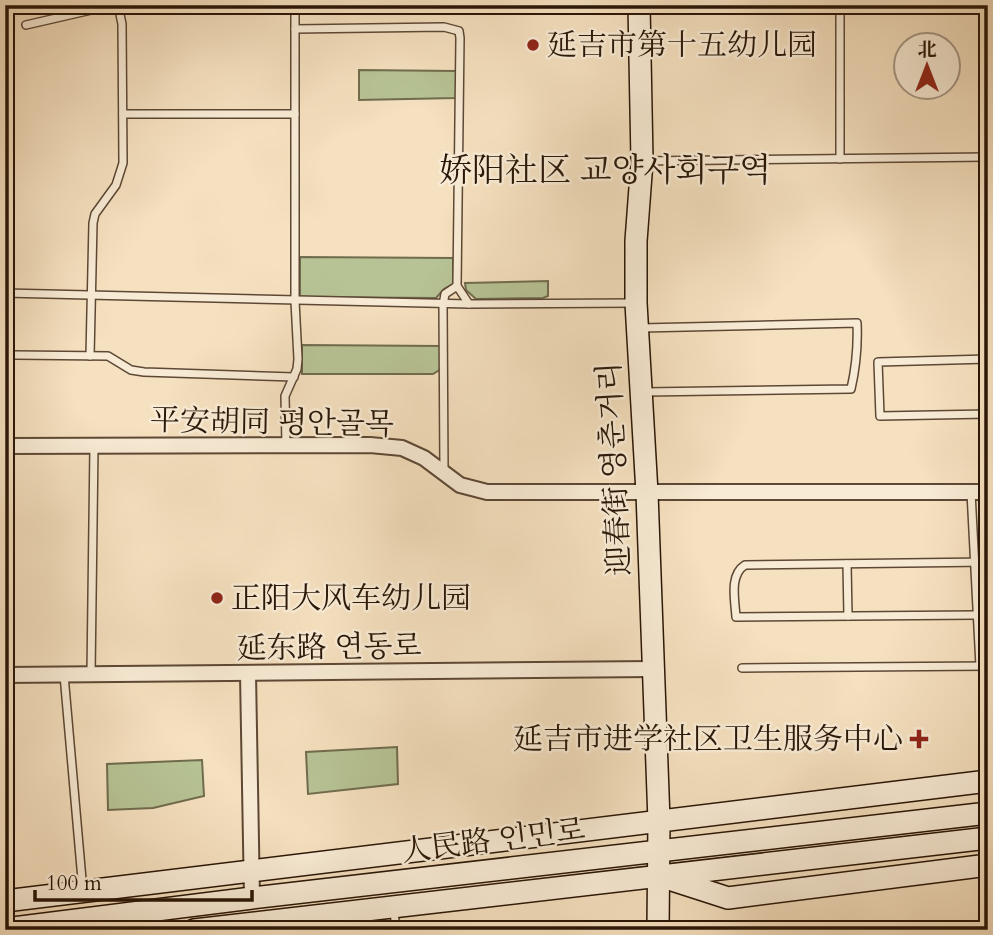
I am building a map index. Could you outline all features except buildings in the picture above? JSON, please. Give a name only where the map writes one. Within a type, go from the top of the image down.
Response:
[{"type":"street","name":"迎春街 영춘거리","points":[[639,5],[642,162],[636,241],[636,303],[647,493],[659,821],[658,930]]},
{"type":"street","name":"平安胡同 평안골목","points":[[5,446],[370,445],[401,448],[424,458],[460,485],[487,492],[988,492]]},
{"type":"street","name":"延东路 연동로","points":[[5,676],[653,669]]},
{"type":"street","points":[[248,674],[252,898]]},
{"type":"street","points":[[5,901],[988,781]]},
{"type":"street","name":"人民路 인민로","points":[[5,929],[658,851],[986,807]]},
{"type":"street","name":"人民路 인민로","points":[[194,930],[988,838]]},
{"type":"street","points":[[658,875],[728,898],[988,865]]},
{"type":"lane","points":[[26,25],[113,5]]},
{"type":"lane","points":[[90,356],[93,223],[95,214],[121,174],[123,163],[122,24],[118,5]]},
{"type":"lane","points":[[286,445],[285,396],[294,377],[298,359],[295,301],[295,5]]},
{"type":"lane","points":[[840,159],[841,5]]},
{"type":"lane","points":[[295,29],[444,27],[459,31],[457,286],[469,304]]},
{"type":"lane","points":[[123,114],[295,114]]},
{"type":"lane","points":[[642,162],[988,157]]},
{"type":"lane","points":[[444,473],[443,305],[445,294],[457,286]]},
{"type":"lane","points":[[5,293],[443,305],[636,303]]},
{"type":"lane","points":[[637,328],[856,323],[858,341],[851,389],[641,392]]},
{"type":"lane","points":[[15,355],[108,356],[131,370],[144,372],[294,377]]},
{"type":"lane","points":[[988,359],[878,362],[880,416],[988,414]]},
{"type":"lane","points":[[91,675],[94,446]]},
{"type":"lane","points":[[742,668],[984,666],[974,562],[971,492]]},
{"type":"lane","points":[[978,615],[736,617],[735,576],[737,569],[745,565],[988,562]]},
{"type":"lane","points":[[847,564],[848,616]]},
{"type":"lane","points":[[64,675],[83,891]]},
{"type":"lane","points":[[393,907],[396,930]]},
{"type":"green space","points":[[359,70],[456,71],[456,98],[359,100]]},
{"type":"green space","points":[[300,257],[453,258],[453,284],[436,298],[300,297]]},
{"type":"green space","points":[[548,281],[548,296],[543,298],[476,299],[466,290],[465,283]]},
{"type":"green space","points":[[302,345],[440,346],[441,369],[433,374],[302,374]]},
{"type":"green space","points":[[397,747],[398,784],[308,794],[306,752]]},
{"type":"green space","points":[[202,760],[204,796],[153,808],[108,810],[107,764]]},
{"type":"place","name":"延吉市第十五幼儿园","points":[[533,45]]},
{"type":"place","name":"正阳大风车幼儿园","points":[[217,598]]},
{"type":"place","name":"延吉市进学社区卫生服务中心","points":[[919,739]]},
{"type":"district","name":"娇阳社区 교양사회구역","points":[[605,169]]}]
